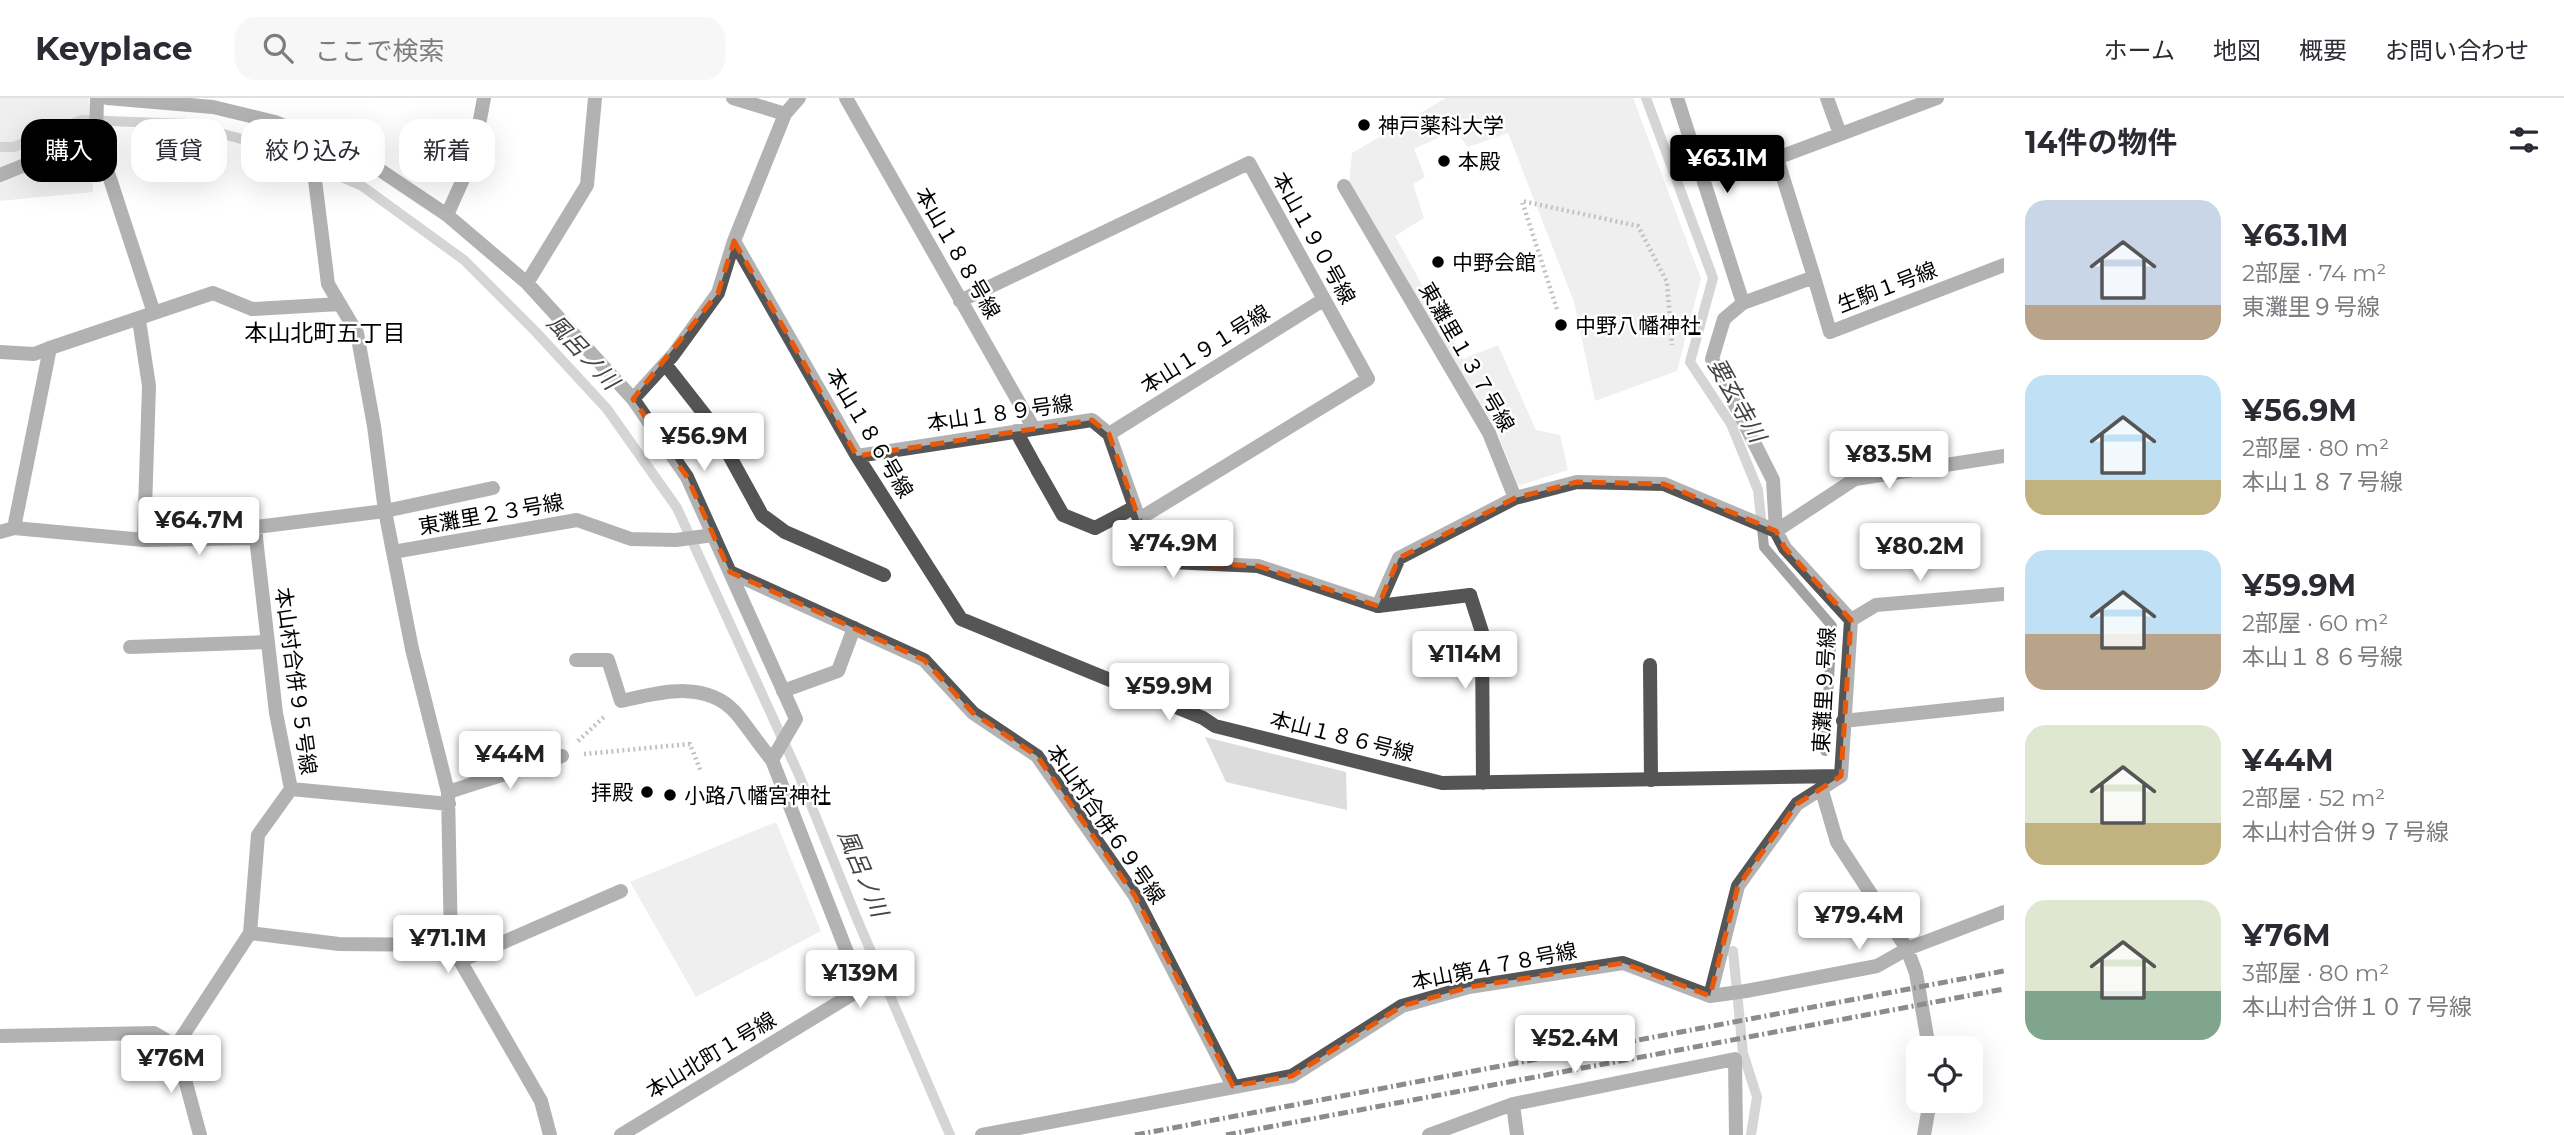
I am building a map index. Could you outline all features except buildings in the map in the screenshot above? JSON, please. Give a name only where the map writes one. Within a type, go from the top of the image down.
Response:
[{"type":"street","points":[[96,119],[97,98]]},
{"type":"street","points":[[107,98],[213,107],[275,122],[371,164],[447,215],[527,283],[633,399],[687,477],[796,719],[775,755],[733,710],[698,690],[664,692],[621,701],[608,660],[576,660]]},
{"type":"street","points":[[447,215],[473,158],[484,98]]},
{"type":"street","points":[[527,283],[587,185],[595,98]]},
{"type":"street","points":[[733,98],[785,114]]},
{"type":"street","points":[[633,399],[665,364],[718,293],[734,240],[785,114],[799,98]]},
{"type":"street","name":"本山１８８号線","points":[[846,98],[1034,429]]},
{"type":"street","points":[[1677,98],[1743,303],[1724,319],[1712,359],[1773,480],[1771,529]]},
{"type":"street","points":[[1827,98],[1840,134]]},
{"type":"street","points":[[1814,278],[1777,158],[1937,98]]},
{"type":"street","name":"本山１９０号線","points":[[960,301],[1249,163],[1368,379],[1137,513]]},
{"type":"street","points":[[0,175],[21,166]]},
{"type":"street","points":[[111,182],[154,313]]},
{"type":"street","points":[[315,182],[328,284],[357,333],[393,552],[412,649],[448,798],[451,945],[541,1101],[550,1135]]},
{"type":"street","name":"東灘里１３７号線","points":[[1344,187],[1489,433],[1515,498]]},
{"type":"street","name":"本山１８６号線","points":[[734,240],[857,456],[961,619],[1203,718],[1215,726],[1442,783],[1841,776]]},
{"type":"street","name":"生駒１号線","points":[[1743,303],[1814,278],[1830,332],[2004,265]]},
{"type":"street","points":[[0,352],[34,354],[213,293],[252,309],[340,304]]},
{"type":"street","name":"本山１９１号線","points":[[1109,435],[1324,300]]},
{"type":"street","points":[[139,320],[149,386],[144,540]]},
{"type":"street","points":[[50,348],[7,530],[144,540],[256,538],[256,527],[385,511],[493,488]]},
{"type":"street","points":[[665,364],[712,424],[762,515],[785,532],[884,575]]},
{"type":"street","name":"本山１８９号線","points":[[857,456],[1092,420],[1109,435]]},
{"type":"street","points":[[1016,431],[1063,515],[1095,528],[1137,513]]},
{"type":"street","points":[[1109,435],[1137,513],[1170,562],[1258,566],[1378,606],[1470,595],[1482,632],[1483,783]]},
{"type":"street","points":[[1771,529],[1855,479],[2004,456]]},
{"type":"street","points":[[1378,606],[1399,558],[1515,498],[1577,482],[1664,484],[1771,529]]},
{"type":"street","name":"東灘里２３号線","points":[[393,552],[577,520],[631,539],[676,540],[713,535]]},
{"type":"street","name":"東灘里９号線","points":[[1771,529],[1851,620],[1841,776],[1822,791]]},
{"type":"street","name":"本山村合併９５号線","points":[[256,538],[276,713],[291,789]]},
{"type":"street","name":"本山村合併６９号線","points":[[730,572],[924,660],[973,713],[1037,756],[1135,896],[1233,1086]]},
{"type":"street","points":[[1851,620],[1876,604],[2004,594]]},
{"type":"street","points":[[783,691],[838,670],[854,628]]},
{"type":"street","points":[[130,647],[267,642]]},
{"type":"street","points":[[1650,665],[1651,780]]},
{"type":"street","points":[[1843,721],[2004,704]]},
{"type":"street","name":"本山北町１号線","points":[[621,1135],[850,995],[852,965],[775,755]]},
{"type":"street","points":[[176,1046],[250,933],[258,835],[291,789],[448,798],[562,756]]},
{"type":"street","points":[[1927,1036],[1916,973],[1907,949],[1837,842],[1822,791],[1797,804],[1738,886],[1712,996],[1877,966],[1907,949],[2004,912]]},
{"type":"street","points":[[460,961],[621,891]]},
{"type":"street","points":[[250,933],[339,944],[451,945]]},
{"type":"street","name":"本山第４７８号線","points":[[982,1135],[1292,1076],[1402,1006],[1469,987],[1623,963],[1712,996]]},
{"type":"street","points":[[0,1036],[154,1033],[176,1046],[200,1135]]},
{"type":"street","points":[[1429,1135],[1513,1104],[1735,1059],[1736,1135]]},
{"type":"street","points":[[1513,1104],[1517,1135]]},
{"type":"street","points":[[1924,1135],[1928,1113]]},
{"type":"path","points":[[1557,309],[1522,201],[1638,226],[1667,282],[1672,345]]},
{"type":"path","points":[[562,756],[621,701]]},
{"type":"path","points":[[562,756],[690,744],[701,772]]},
{"type":"highlighted area","points":[[734,241],[857,456],[1092,420],[1109,434],[1139,519],[1170,562],[1258,566],[1378,606],[1399,558],[1515,498],[1577,482],[1664,484],[1776,531],[1785,548],[1851,620],[1841,776],[1797,804],[1738,886],[1710,996],[1623,963],[1469,987],[1402,1006],[1292,1076],[1233,1086],[1135,896],[1037,756],[973,713],[924,660],[730,572],[687,477],[633,399],[718,293]]},
{"type":"shaded area","points":[[0,98],[89,98],[90,119],[21,119],[21,182],[93,182],[93,192],[0,201]]},
{"type":"shaded area","points":[[1446,98],[1633,98],[1701,279],[1677,371],[1595,401],[1574,302],[1508,133],[1468,147],[1455,130],[1414,149],[1425,177],[1413,184],[1424,218],[1395,236],[1463,359],[1498,345],[1536,430],[1560,435],[1568,470],[1518,486],[1497,431],[1349,185],[1352,153]]},
{"type":"shaded area","points":[[1205,737],[1346,772],[1347,810],[1226,782]]},
{"type":"shaded area","points":[[776,822],[821,931],[696,997],[630,882]]},
{"type":"waterway","name":"要玄寺川","points":[[1646,98],[1713,278],[1690,362],[1731,424],[1758,490],[1764,547],[1832,626],[1825,751]]},
{"type":"waterway","name":"風呂ノ川","points":[[0,147],[14,147],[82,120],[187,124],[278,149],[362,186],[464,260],[536,332],[607,409],[677,508],[799,775],[857,919],[950,1135]]},
{"type":"waterway","points":[[1733,951],[1743,1053],[1757,1097],[1751,1135]]},
{"type":"railway","points":[[1135,1135],[2004,971]]},
{"type":"railway","points":[[1226,1135],[2004,989]]},
{"type":"place","name":"神戸薬科大学","points":[[1364,125]]},
{"type":"place","name":"本殿","points":[[1444,161]]},
{"type":"place","name":"中野会館","points":[[1438,262]]},
{"type":"place","name":"中野八幡神社","points":[[1561,325]]},
{"type":"place","name":"拝殿","points":[[647,792]]},
{"type":"place","name":"小路八幡宮神社","points":[[670,795]]},
{"type":"district","name":"本山北町五丁目","points":[[325,333]]}]
